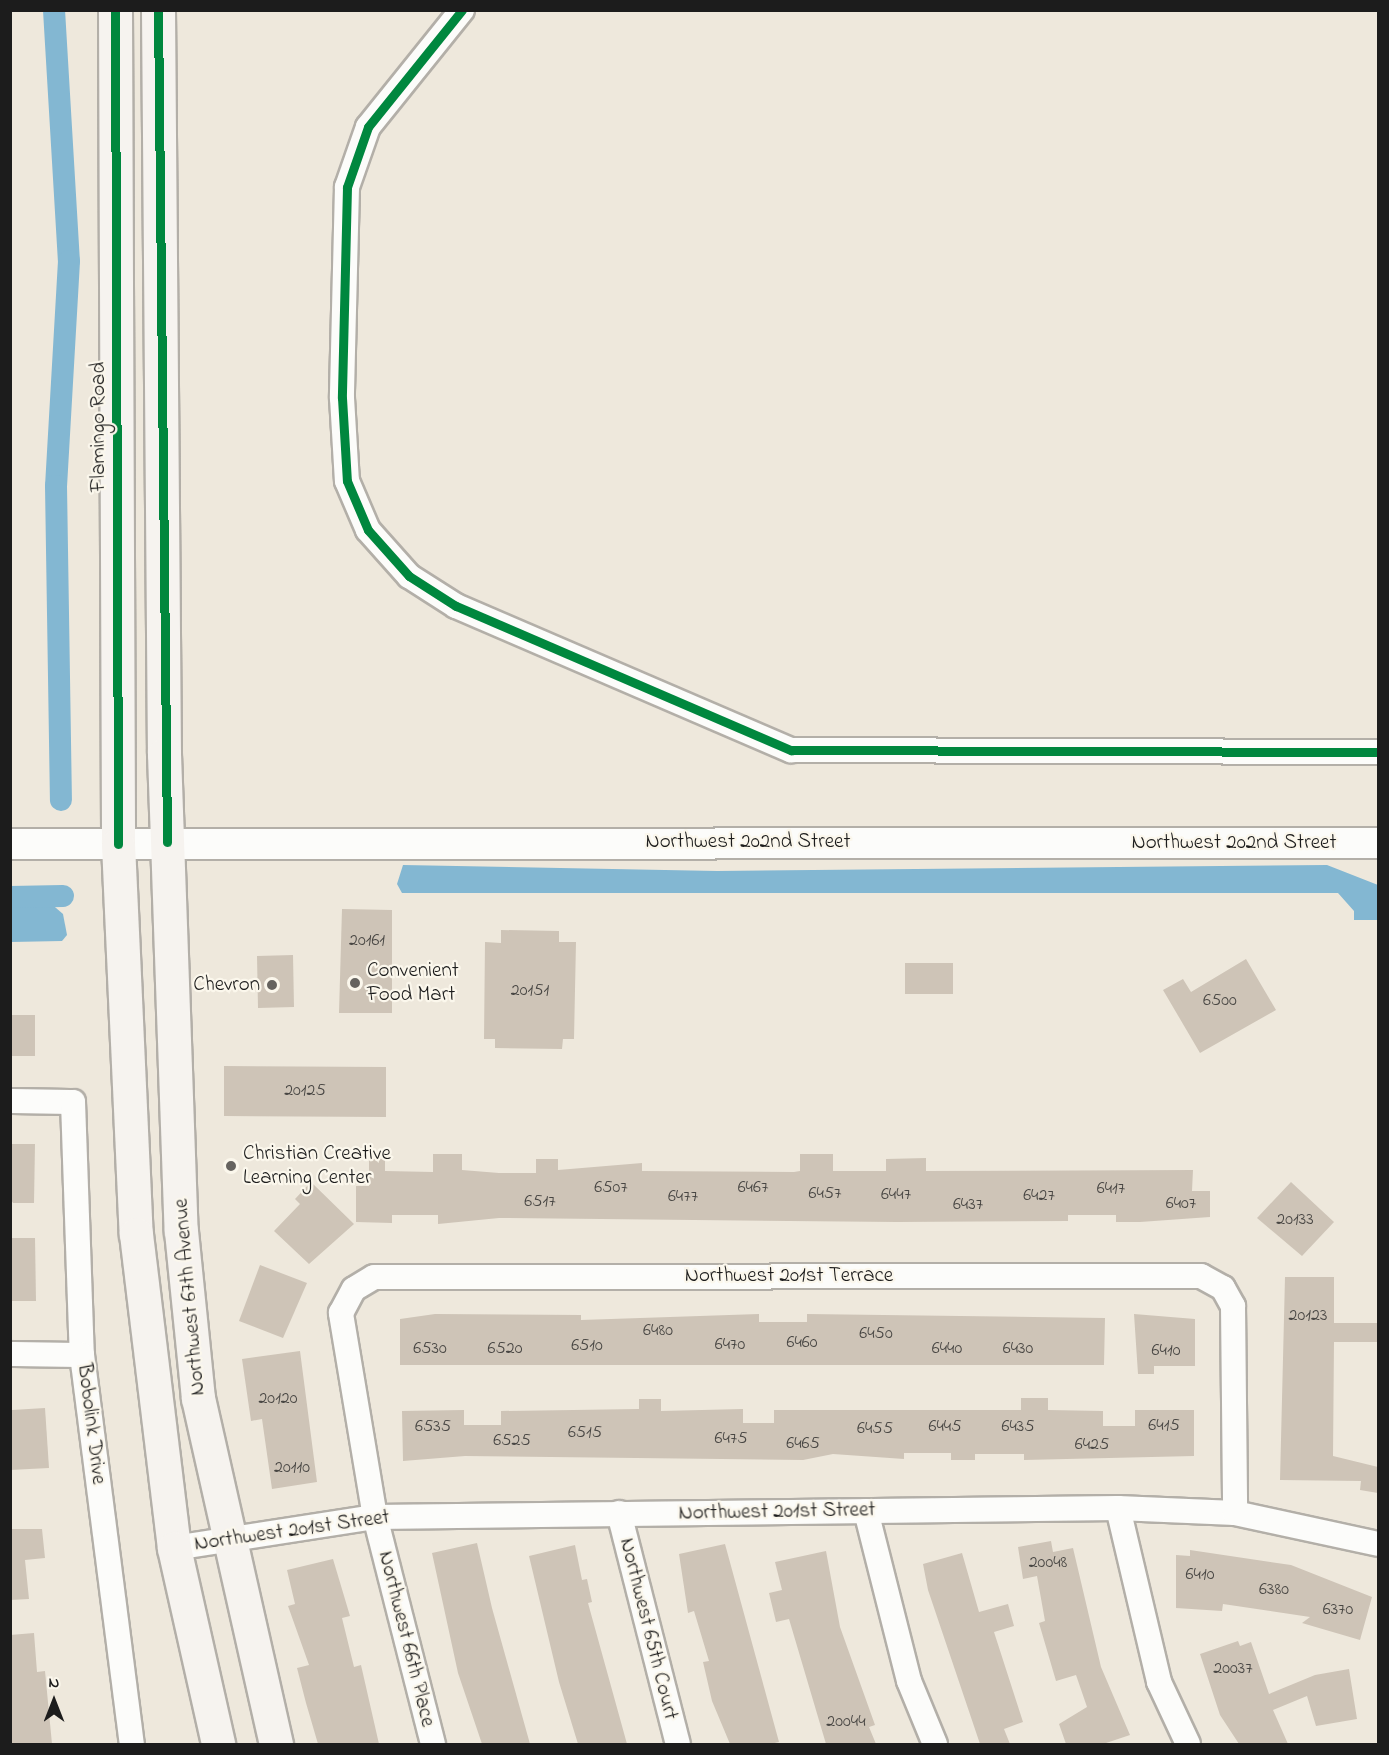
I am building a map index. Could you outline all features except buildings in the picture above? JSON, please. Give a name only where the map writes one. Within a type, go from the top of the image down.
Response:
[{"type":"main road","name":"Flamingo Road","points":[[115,10],[118,844]]},
{"type":"main road","points":[[158,10],[167,842]]},
{"type":"main road","name":"Northwest 67th Avenue","points":[[167,842],[181,1231],[198,1398],[226,1538],[276,1744]]},
{"type":"main road","points":[[118,844],[136,1234],[174,1548],[218,1744]]},
{"type":"street","points":[[462,10],[368,127],[347,188],[342,398],[347,481],[368,530],[409,576],[456,606],[791,750],[1378,752]]},
{"type":"street","name":"Northwest 202nd Street","points":[[10,844],[167,842],[1378,843]]},
{"type":"street","name":"Bobolink Drive","points":[[10,1101],[73,1102],[82,1355],[132,1744]]},
{"type":"street","name":"Northwest 201st Terrace","points":[[354,1288],[374,1277],[1201,1276],[1223,1288],[1233,1306],[1235,1513]]},
{"type":"street","name":"Northwest 66th Place","points":[[354,1288],[341,1313],[375,1517],[433,1744]]},
{"type":"street","points":[[10,1354],[82,1355]]},
{"type":"street","points":[[1118,1508],[1159,1682],[1188,1744]]},
{"type":"street","name":"Northwest 201st Street","points":[[174,1548],[226,1538],[375,1517],[1118,1508],[1235,1513],[1378,1544]]},
{"type":"street","points":[[867,1511],[909,1681],[935,1744]]},
{"type":"street","name":"Northwest 65th Court","points":[[619,1513],[678,1744]]},
{"type":"water","points":[[403,865],[717,871],[1327,865],[1378,885],[1378,920],[1354,920],[1354,911],[1338,893],[402,893],[397,884]]},
{"type":"water","points":[[11,891],[41,895],[63,914],[67,935],[62,941],[11,942]]},
{"type":"waterway","points":[[54,10],[69,261],[56,486],[61,800]]},
{"type":"waterway","points":[[10,897],[63,896]]},
{"type":"cycle path","points":[[115,10],[118,844]]},
{"type":"cycle path","points":[[158,10],[167,842]]},
{"type":"cycle path","points":[[462,10],[368,127],[347,187],[342,398],[347,481],[368,530],[409,576],[456,606],[791,750],[1378,752]]},
{"type":"place","name":"Convenient Food Mart","points":[[355,983]]},
{"type":"place","name":"Chevron","points":[[272,985]]},
{"type":"place","name":"Christian Creative Learning Center","points":[[231,1166]]}]
